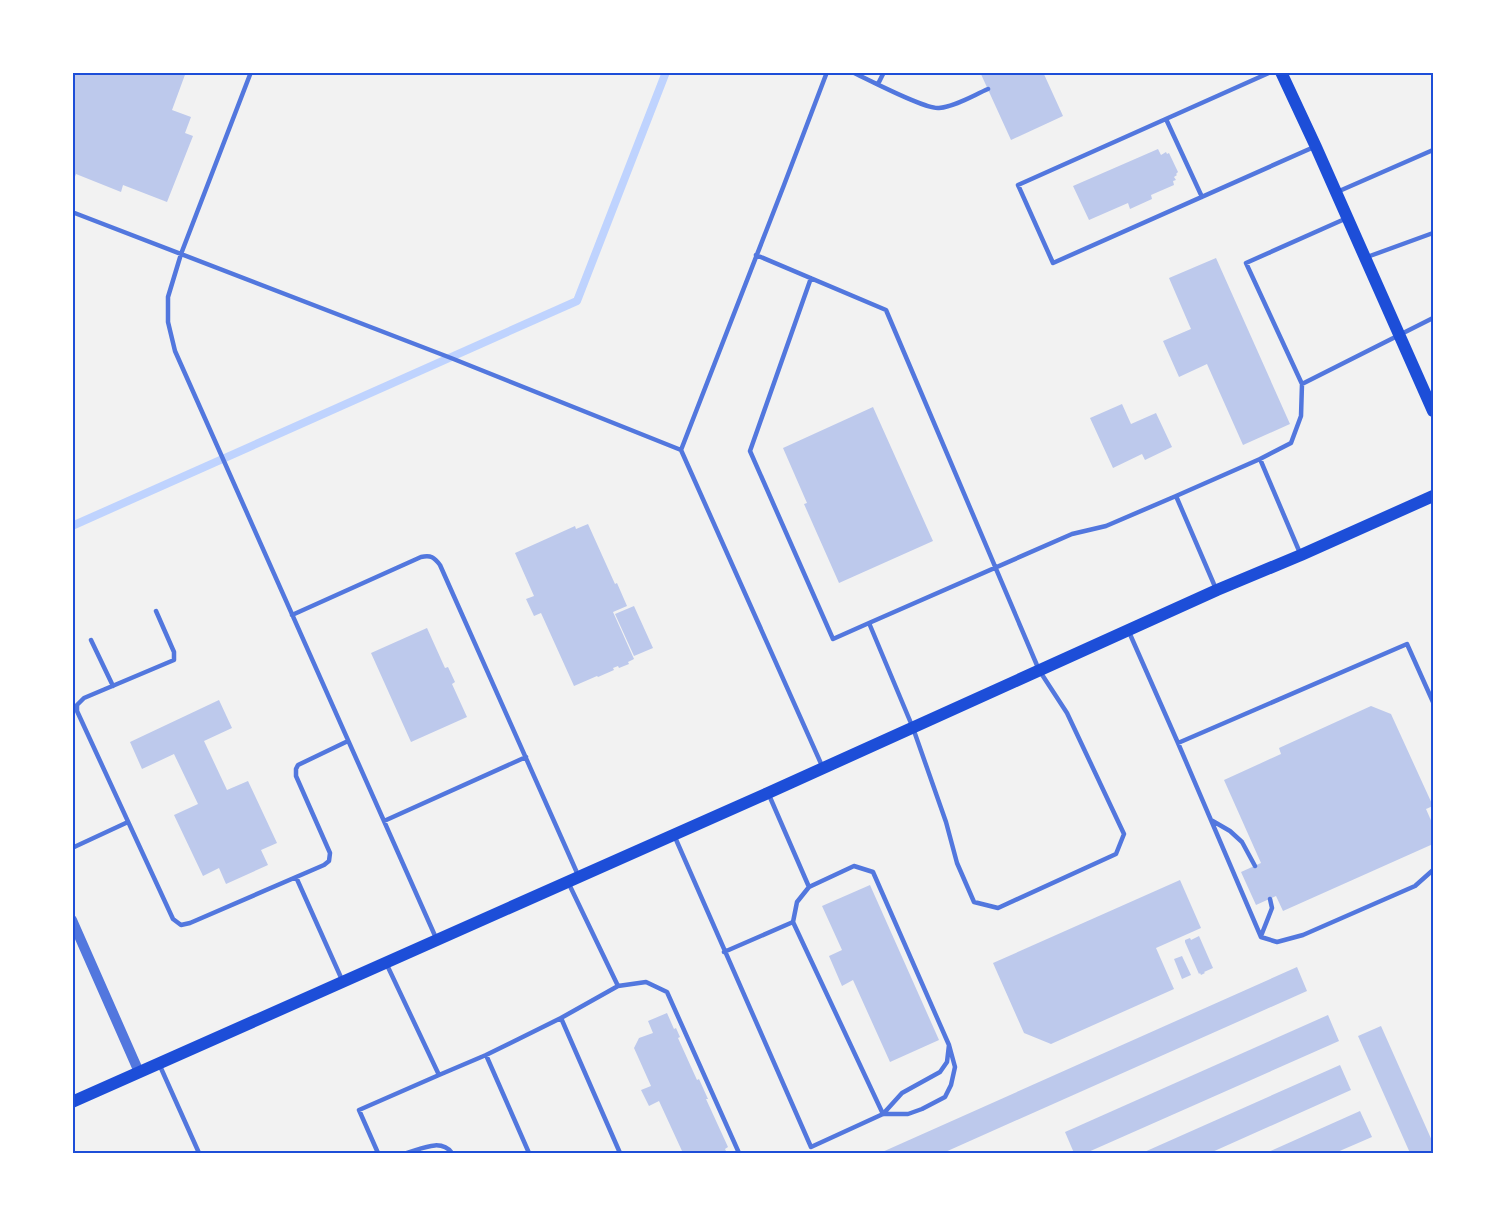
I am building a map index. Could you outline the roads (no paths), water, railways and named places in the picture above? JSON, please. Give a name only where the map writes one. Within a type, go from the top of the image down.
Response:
[{"type":"main road","points":[[1281,72],[1433,411]]},
{"type":"main road","points":[[72,1102],[768,793],[1217,590],[1433,496]]},
{"type":"street","points":[[72,920],[139,1072]]},
{"type":"lane","points":[[251,72],[181,254],[168,297],[168,322],[175,351],[437,940]]},
{"type":"lane","points":[[681,450],[827,72]]},
{"type":"lane","points":[[852,72],[935,109],[950,106],[988,89]]},
{"type":"lane","points":[[878,84],[884,72]]},
{"type":"lane","points":[[1271,72],[1018,185],[1053,263],[1316,147]]},
{"type":"lane","points":[[1167,119],[1202,197]]},
{"type":"lane","points":[[1336,193],[1433,150]]},
{"type":"lane","points":[[72,212],[451,358],[681,450],[823,768]]},
{"type":"lane","points":[[811,278],[750,451],[833,639],[995,566],[1072,534],[1106,526],[1291,444],[1301,416],[1302,384],[1246,264],[1347,218]]},
{"type":"lane","points":[[1365,258],[1433,233]]},
{"type":"lane","points":[[756,255],[886,310],[1039,670],[1067,712],[1124,834],[1116,854],[998,908],[974,902],[957,863],[946,822],[913,728],[868,623]]},
{"type":"lane","points":[[1302,384],[1433,318]]},
{"type":"lane","points":[[1260,459],[1301,555]]},
{"type":"lane","points":[[1176,496],[1217,590]]},
{"type":"lane","points":[[292,615],[421,557],[429,555],[434,557],[440,564],[526,757],[573,879],[618,986]]},
{"type":"lane","points":[[156,611],[174,652],[174,660],[84,698],[77,705],[77,711],[173,919],[181,925],[296,878],[330,861],[330,853],[296,776],[296,769],[298,765],[348,741]]},
{"type":"lane","points":[[1128,630],[1261,937],[1277,942],[1303,935],[1415,886],[1433,870]]},
{"type":"lane","points":[[91,640],[113,686]]},
{"type":"lane","points":[[1178,743],[1407,644],[1433,702]]},
{"type":"lane","points":[[384,821],[526,757]]},
{"type":"lane","points":[[768,793],[809,887]]},
{"type":"lane","points":[[1211,820],[1230,831],[1242,842],[1255,866]]},
{"type":"lane","points":[[72,848],[128,822]]},
{"type":"lane","points":[[673,835],[811,1147],[883,1114],[902,1093],[940,1072],[947,1062],[949,1045]]},
{"type":"lane","points":[[854,866],[873,872],[949,1045],[955,1067],[951,1085],[945,1097],[908,1114],[883,1114],[794,921],[797,902],[809,887],[854,866]]},
{"type":"lane","points":[[296,878],[343,981]]},
{"type":"lane","points":[[1261,937],[1272,908],[1270,899]]},
{"type":"lane","points":[[724,952],[794,921]]},
{"type":"lane","points":[[386,962],[440,1074]]},
{"type":"lane","points":[[378,1153],[359,1110],[486,1055],[561,1018],[618,986],[646,982],[668,992],[739,1153]]},
{"type":"lane","points":[[561,1018],[621,1153]]},
{"type":"lane","points":[[486,1055],[529,1153]]},
{"type":"lane","points":[[159,1063],[200,1153]]},
{"type":"lane","points":[[407,1153],[435,1145],[449,1148],[452,1153]]},
{"type":"waterway","points":[[72,526],[577,301],[666,72]]}]
